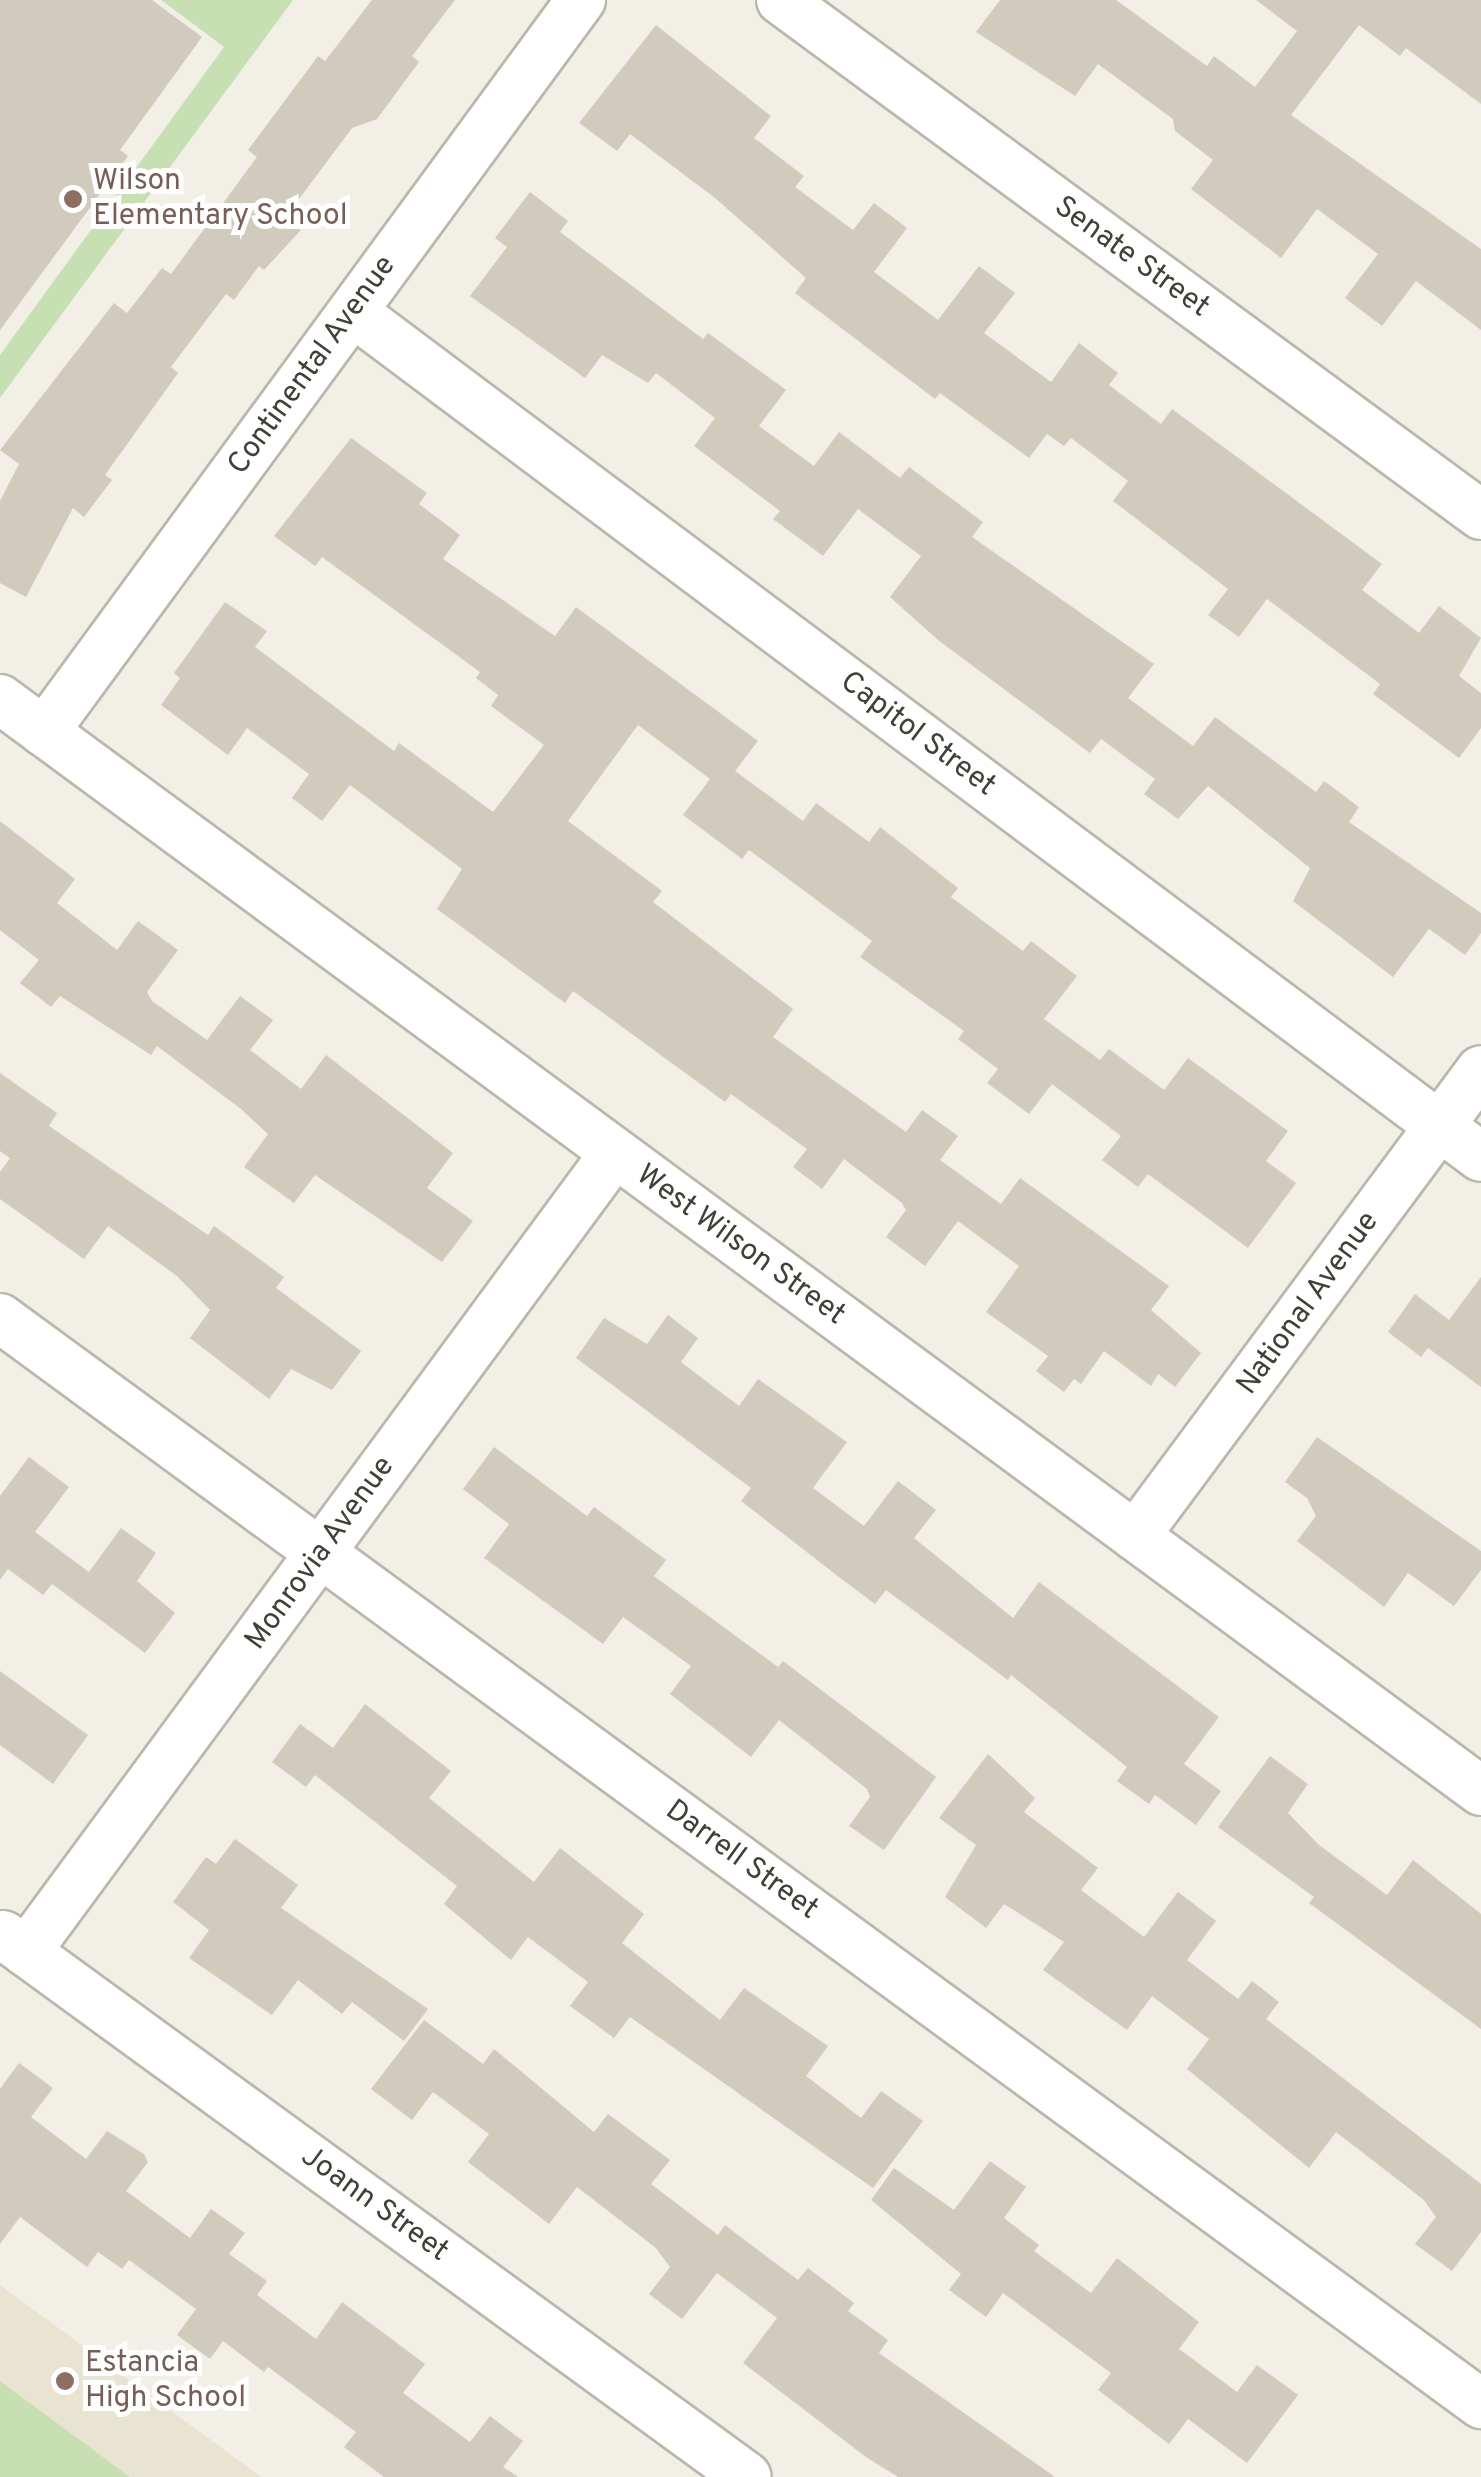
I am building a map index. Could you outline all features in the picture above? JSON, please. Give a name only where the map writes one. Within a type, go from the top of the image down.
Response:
[{"type":"street","name":"Continental Avenue","points":[[44,732],[582,0]]},
{"type":"street","name":"Senate Street","points":[[781,0],[1481,515]]},
{"type":"street","name":"Capitol Street","points":[[353,312],[1481,1158]]},
{"type":"street","name":"West Wilson Street","points":[[0,700],[1481,1791]]},
{"type":"street","name":"National Avenue","points":[[1135,1536],[1481,1070]]},
{"type":"street","name":"Monrovia Avenue","points":[[13,1943],[322,1554],[614,1154]]},
{"type":"street","name":"Darrell Street","points":[[0,1318],[1481,2404]]},
{"type":"street","name":"Joann Street","points":[[13,1943],[747,2477]]},
{"type":"shaded area","name":"Estancia High School","points":[[0,2285],[261,2477],[0,2477]]},
{"type":"green space","points":[[161,0],[293,0],[0,398],[0,355],[224,47]]},
{"type":"green space","points":[[0,2381],[130,2477],[0,2477]]},
{"type":"building","name":"Wilson Elementary School","points":[[0,0],[152,0],[202,37],[120,150],[128,156],[0,330]]},
{"type":"building","points":[[372,0],[455,0],[412,56],[419,62],[377,119],[352,128],[296,203],[307,212],[300,231],[264,270],[259,266],[234,300],[226,294],[171,367],[178,373],[105,475],[112,480],[84,517],[73,508],[26,597],[0,583],[0,501],[19,464],[0,450],[114,303],[127,313],[162,268],[171,274],[257,157],[248,150],[318,56],[325,61]]},
{"type":"building","points":[[1000,0],[1116,0],[1207,66],[1214,56],[1255,87],[1297,31],[1256,0],[1481,0],[1481,104],[1406,48],[1400,56],[1359,25],[1291,115],[1481,249],[1481,330],[1416,281],[1382,326],[1345,298],[1378,254],[1317,209],[1281,258],[1191,189],[1213,160],[1175,131],[1173,119],[1098,64],[1075,96],[976,32]]},
{"type":"building","points":[[656,25],[771,116],[754,138],[804,176],[795,187],[853,230],[874,203],[907,228],[874,272],[938,320],[979,266],[1015,293],[984,333],[1051,382],[1079,343],[1118,373],[1109,385],[1161,424],[1172,409],[1382,564],[1362,590],[1419,633],[1439,606],[1481,638],[1459,676],[1481,693],[1481,728],[1459,758],[1373,694],[1380,684],[1267,599],[1239,637],[1208,615],[1228,589],[1113,501],[1128,481],[1071,438],[1064,446],[1047,434],[1029,458],[940,393],[935,399],[795,293],[806,278],[715,198],[630,134],[617,151],[579,123]]},
{"type":"building","points":[[530,192],[568,221],[560,232],[703,339],[708,333],[786,390],[759,426],[814,466],[839,432],[900,478],[909,467],[983,522],[972,537],[1154,664],[1128,698],[1193,746],[1215,717],[1316,792],[1324,781],[1359,807],[1349,822],[1481,913],[1481,933],[1465,955],[1429,929],[1393,977],[1293,901],[1310,868],[1208,786],[1178,819],[1144,794],[1155,779],[1101,739],[1090,753],[938,640],[890,597],[921,556],[858,509],[823,556],[773,519],[780,511],[694,446],[715,418],[656,373],[648,383],[602,355],[585,378],[470,296],[507,247],[495,238]]},
{"type":"building","points":[[351,438],[427,493],[419,504],[460,535],[443,559],[555,636],[576,607],[758,741],[735,771],[803,821],[816,803],[869,842],[880,827],[958,888],[951,897],[1023,951],[1031,941],[1077,976],[1044,1019],[1100,1060],[1109,1049],[1164,1090],[1188,1058],[1288,1131],[1266,1161],[1296,1183],[1248,1248],[1148,1174],[1138,1187],[1102,1160],[1121,1136],[1052,1084],[1029,1114],[987,1083],[998,1069],[958,1039],[964,1031],[860,957],[872,941],[749,850],[742,859],[683,815],[710,779],[638,725],[568,821],[662,891],[653,902],[793,1009],[773,1037],[906,1132],[922,1110],[958,1136],[940,1160],[1001,1204],[1020,1178],[1169,1286],[1151,1310],[1201,1353],[1175,1387],[1158,1374],[1151,1386],[1104,1351],[1081,1384],[1074,1379],[1064,1392],[1036,1371],[1048,1356],[986,1312],[1019,1266],[958,1221],[925,1266],[886,1237],[906,1210],[902,1203],[844,1159],[822,1189],[793,1167],[807,1149],[731,1094],[725,1102],[573,991],[565,1003],[437,909],[462,869],[350,785],[322,821],[292,798],[309,774],[247,728],[228,755],[161,705],[180,678],[174,673],[225,602],[267,631],[255,647],[394,751],[399,743],[493,812],[544,745],[491,706],[498,695],[476,678],[480,672],[322,557],[315,566],[274,536]]},
{"type":"building","points":[[0,821],[75,879],[57,903],[117,950],[138,921],[178,950],[147,992],[152,1001],[207,1040],[240,996],[273,1020],[250,1050],[301,1089],[326,1055],[453,1153],[427,1188],[473,1221],[442,1262],[315,1175],[294,1203],[244,1167],[268,1134],[241,1109],[157,1046],[151,1055],[60,996],[51,1007],[20,983],[39,960],[0,930]]},
{"type":"building","points":[[0,1073],[57,1113],[49,1126],[208,1235],[214,1226],[284,1277],[276,1288],[361,1351],[332,1390],[291,1369],[269,1399],[190,1338],[210,1310],[177,1276],[108,1226],[84,1259],[0,1199],[0,1172],[10,1158],[0,1151]]},
{"type":"building","points":[[1481,1277],[1481,1387],[1428,1348],[1421,1357],[1388,1332],[1415,1294],[1449,1320]]},
{"type":"building","points":[[668,1315],[698,1338],[681,1362],[739,1406],[758,1379],[847,1442],[813,1488],[864,1526],[898,1481],[936,1510],[914,1538],[1013,1618],[1039,1582],[1219,1717],[1184,1764],[1221,1791],[1196,1825],[1155,1795],[1149,1804],[1117,1781],[1127,1767],[1011,1675],[1008,1680],[886,1590],[875,1604],[835,1574],[741,1501],[751,1488],[576,1358],[604,1318],[647,1344]]},
{"type":"building","points":[[1317,1437],[1481,1551],[1481,1570],[1454,1606],[1408,1573],[1384,1607],[1297,1541],[1316,1516],[1307,1498],[1285,1482]]},
{"type":"building","points":[[494,1447],[587,1516],[594,1507],[666,1560],[654,1576],[778,1667],[783,1661],[936,1777],[884,1850],[849,1826],[870,1797],[867,1789],[779,1720],[751,1757],[670,1694],[691,1666],[623,1617],[603,1644],[484,1558],[509,1524],[463,1489]]},
{"type":"building","points":[[29,1457],[69,1487],[35,1532],[89,1572],[121,1528],[156,1553],[137,1581],[175,1613],[145,1653],[52,1584],[43,1595],[8,1569],[0,1580],[0,1496]]},
{"type":"building","points":[[0,1671],[88,1735],[53,1784],[0,1745]]},
{"type":"building","points":[[365,1704],[451,1771],[429,1798],[534,1882],[560,1848],[644,1914],[622,1943],[720,2020],[744,1988],[828,2046],[806,2076],[861,2118],[881,2091],[923,2121],[873,2188],[630,2017],[614,2038],[570,2006],[588,1982],[528,1937],[511,1960],[444,1904],[457,1886],[315,1775],[306,1787],[272,1762],[300,1724],[333,1748]]},
{"type":"building","points":[[988,1754],[1035,1798],[1024,1812],[1098,1868],[1081,1890],[1144,1937],[1178,1892],[1216,1921],[1187,1960],[1238,1999],[1252,1981],[1279,2002],[1266,2019],[1481,2184],[1481,2232],[1452,2271],[1415,2244],[1436,2217],[1424,2200],[1336,2132],[1309,2168],[1187,2069],[1209,2039],[1152,1996],[1127,2030],[1043,1970],[1064,1942],[1004,1904],[986,1928],[945,1897],[976,1845],[939,1818]]},
{"type":"building","points":[[1270,1756],[1308,1784],[1288,1813],[1319,1845],[1387,1895],[1413,1860],[1481,1914],[1481,2029],[1309,1903],[1314,1897],[1218,1827]]},
{"type":"building","points":[[235,1839],[298,1885],[281,1908],[428,2009],[404,2041],[352,2002],[342,2014],[298,1980],[272,2015],[189,1958],[209,1930],[173,1902],[206,1857],[216,1864]]},
{"type":"building","points":[[424,2020],[483,2064],[494,2049],[594,2132],[608,2114],[670,2160],[651,2184],[718,2235],[725,2225],[798,2280],[808,2268],[854,2303],[848,2311],[888,2340],[879,2353],[1055,2477],[898,2477],[866,2457],[743,2363],[777,2318],[717,2273],[682,2319],[649,2294],[670,2267],[656,2248],[577,2187],[549,2224],[468,2162],[489,2134],[433,2092],[412,2120],[371,2089]]},
{"type":"building","points":[[19,2063],[53,2088],[31,2117],[86,2159],[107,2131],[144,2154],[148,2162],[126,2191],[190,2238],[211,2209],[245,2233],[229,2254],[267,2281],[257,2295],[316,2339],[342,2302],[425,2364],[403,2393],[470,2442],[490,2416],[523,2441],[503,2467],[518,2477],[384,2477],[344,2447],[356,2432],[268,2367],[264,2372],[223,2341],[210,2359],[177,2335],[196,2309],[129,2260],[122,2269],[98,2252],[87,2267],[20,2217],[0,2244],[0,2089]]},
{"type":"building","points":[[990,2161],[1026,2187],[1004,2218],[1039,2245],[1034,2251],[1091,2293],[1117,2258],[1199,2322],[1179,2349],[1237,2392],[1257,2365],[1298,2395],[1247,2463],[1188,2419],[1169,2444],[1098,2390],[1111,2373],[1003,2293],[986,2317],[949,2290],[961,2274],[871,2200],[894,2168],[954,2210]]},
{"type":"place","name":"Wilson Elementary School","points":[[73,199]]},
{"type":"place","name":"Estancia High School","points":[[65,2381]]}]
